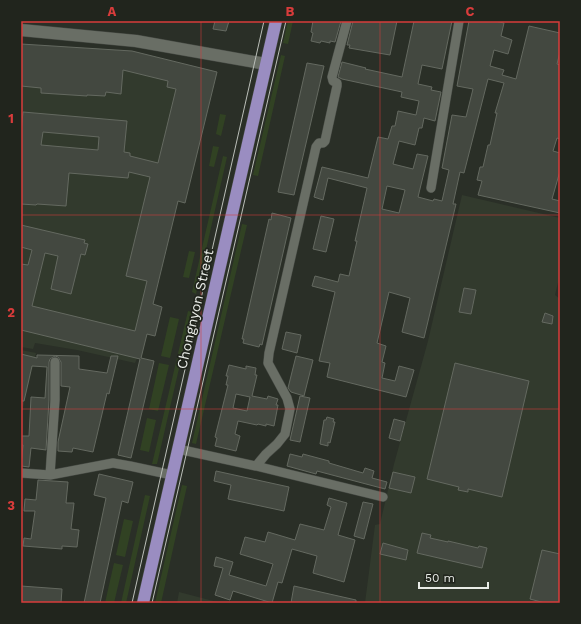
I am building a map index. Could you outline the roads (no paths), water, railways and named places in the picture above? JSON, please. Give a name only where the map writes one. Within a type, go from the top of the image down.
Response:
[{"type":"main road","name":"Chongnyon Street","points":[[143,603],[276,21]]},
{"type":"street","points":[[256,466],[285,434],[290,409],[287,398],[268,363],[269,353],[316,146],[325,141],[337,86],[337,83],[333,81],[332,77],[347,21]]},
{"type":"street","points":[[431,188],[459,21]]},
{"type":"street","points":[[21,30],[136,41],[266,64]]},
{"type":"street","points":[[50,475],[55,400],[55,362]]},
{"type":"street","points":[[178,449],[256,466],[383,497]]},
{"type":"street","points":[[21,473],[50,475],[112,464],[130,466],[172,475]]},
{"type":"tram line","points":[[132,603],[264,21]]},
{"type":"tram line","points":[[152,603],[286,21]]}]
